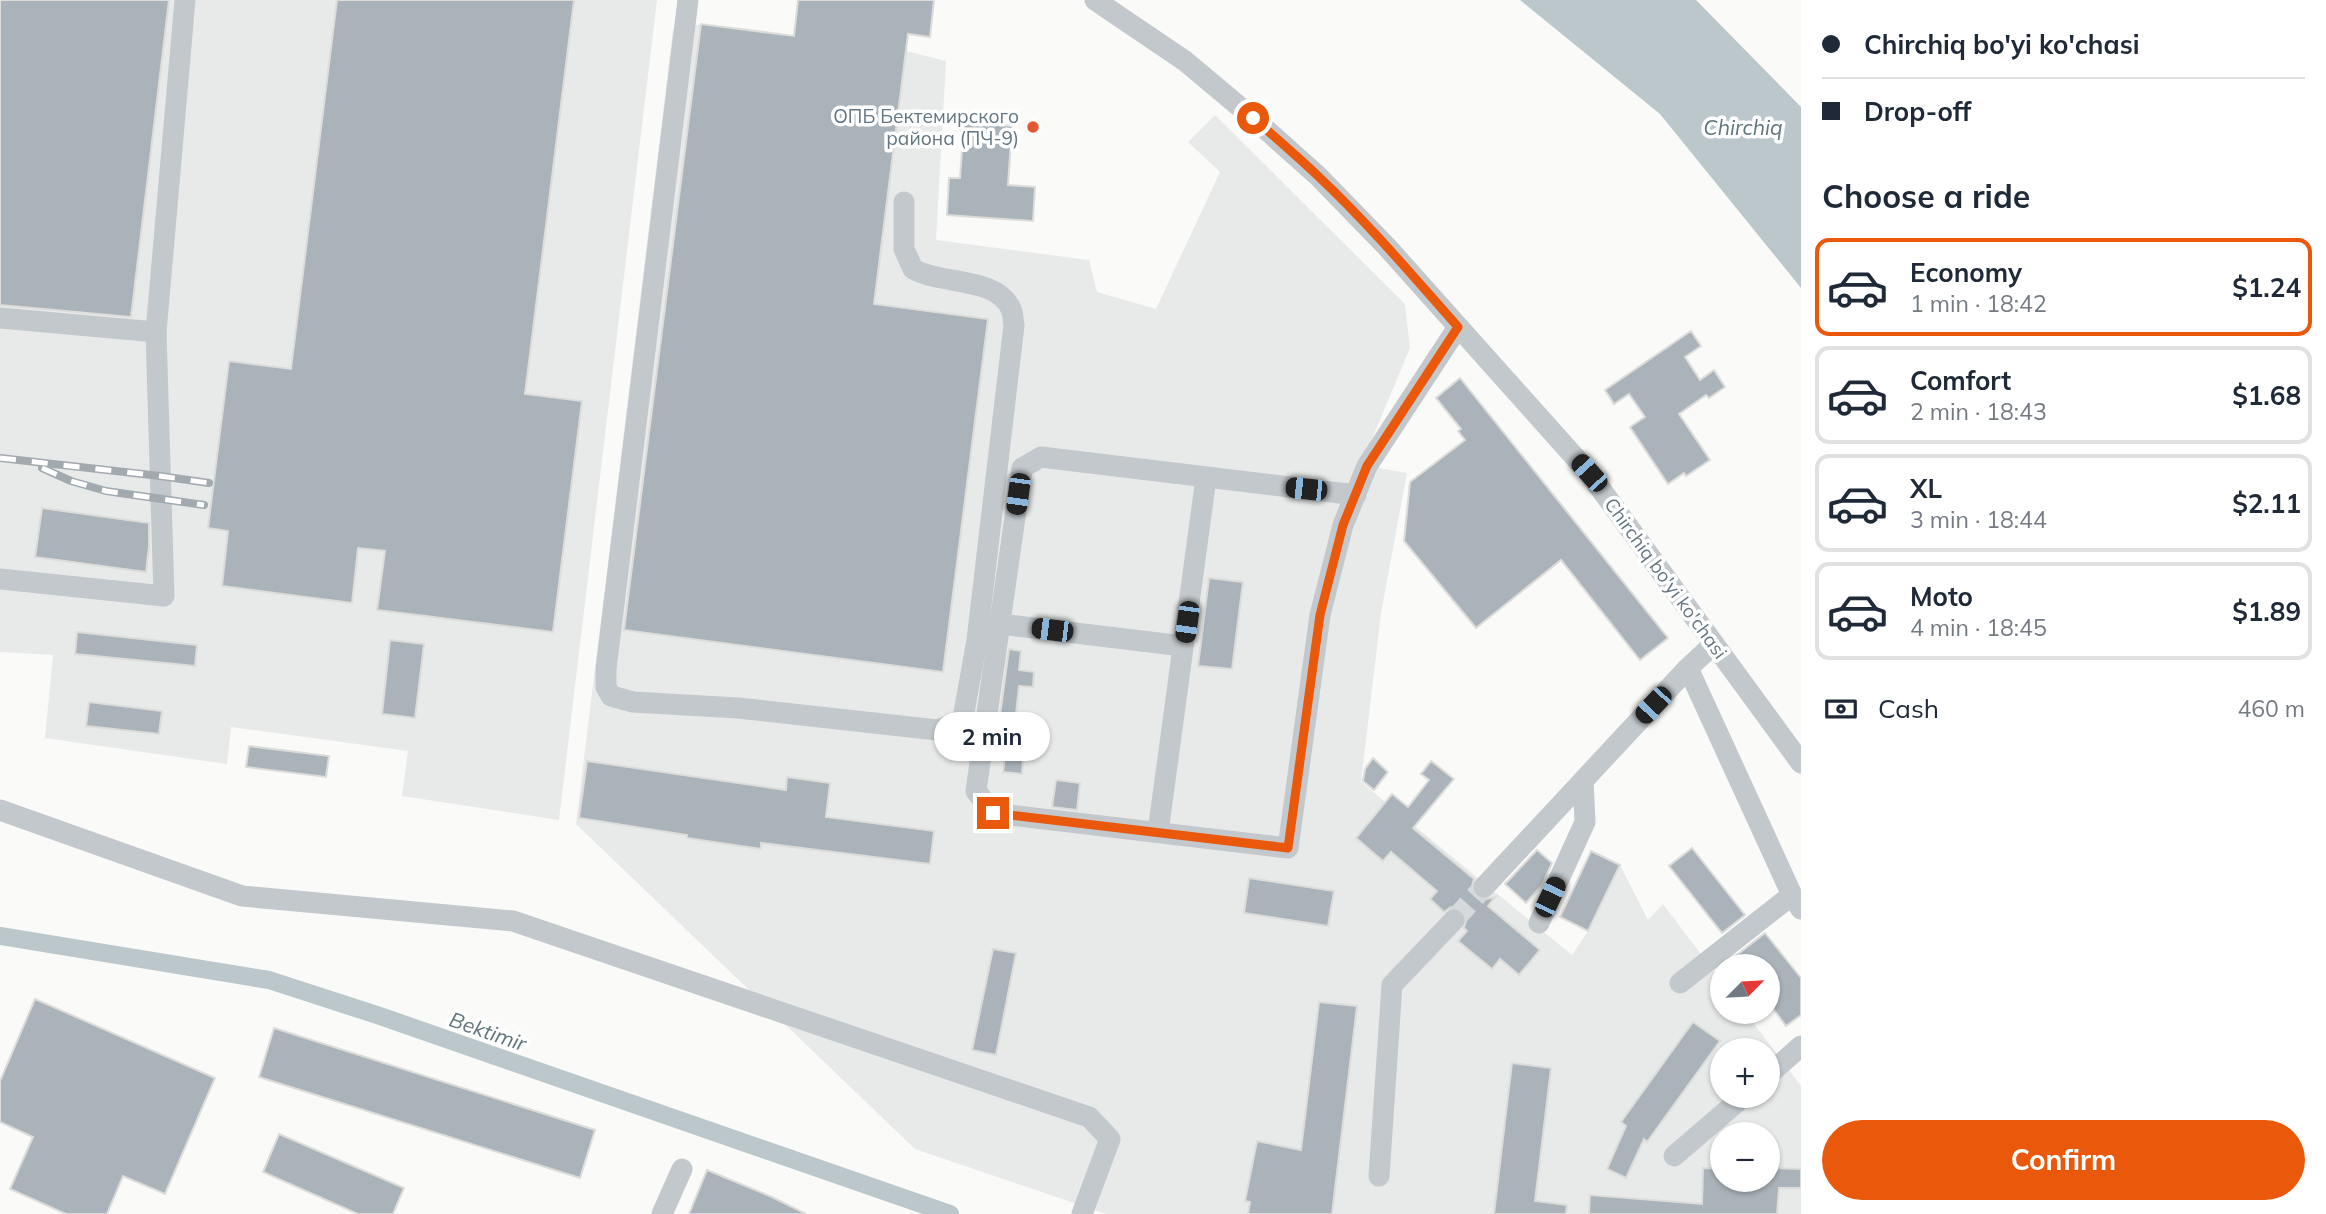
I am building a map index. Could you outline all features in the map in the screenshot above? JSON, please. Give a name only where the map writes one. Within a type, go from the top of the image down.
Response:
[{"type":"street","points":[[0,579],[164,596],[156,332],[185,0]]},
{"type":"street","points":[[688,0],[606,669],[606,687],[611,696],[633,702],[738,708],[937,730],[963,718],[977,640],[1014,325],[1011,308],[991,288],[942,279],[913,269],[904,249],[904,202]]},
{"type":"street","name":"Chirchiq bo'yi ko'chasi","points":[[1095,0],[1185,61],[1318,176],[1387,247],[1589,473],[1801,763]]},
{"type":"street","points":[[0,318],[156,332]]},
{"type":"street","points":[[1356,495],[1041,457],[1022,468],[976,791],[993,813],[1288,848],[1320,615],[1343,525],[1356,495],[1367,466],[1458,327]]},
{"type":"street","points":[[1158,832],[1206,478]]},
{"type":"street","points":[[1000,624],[1183,646]]},
{"type":"street","points":[[1484,887],[1688,667],[1714,644]]},
{"type":"street","points":[[1680,984],[1796,902],[1688,667]]},
{"type":"street","points":[[1539,923],[1585,822],[1583,780]]},
{"type":"street","points":[[0,810],[242,896],[513,922],[1089,1117],[1110,1139],[1082,1214]]},
{"type":"street","points":[[1379,1176],[1392,985],[1454,920]]},
{"type":"street","points":[[1780,1064],[1801,1046]]},
{"type":"street","points":[[1674,1156],[1730,1108]]},
{"type":"street","points":[[662,1214],[682,1169]]},
{"type":"shaded area","points":[[0,0],[657,0],[559,820],[402,796],[408,751],[231,727],[227,764],[45,738],[53,655],[0,652]]},
{"type":"shaded area","points":[[701,24],[906,51],[946,61],[936,240],[1089,260],[1097,292],[1156,309],[1220,172],[1188,142],[1215,115],[1405,304],[1410,348],[1361,465],[1407,473],[1381,613],[1361,782],[1572,955],[1588,931],[1620,865],[1648,920],[1663,904],[1710,966],[1710,1024],[1754,1024],[1765,1038],[1710,1038],[1710,1108],[1780,1108],[1780,1058],[1801,1086],[1801,1214],[1106,1214],[915,1149],[576,824],[673,30]]},
{"type":"water","name":"Chirchiq","points":[[1520,0],[1696,0],[1801,107],[1801,288],[1660,114]]},
{"type":"building","points":[[0,0],[169,0],[131,317],[0,305]]},
{"type":"building","points":[[337,0],[574,0],[525,394],[582,401],[553,632],[377,610],[385,551],[358,548],[352,603],[222,586],[228,531],[208,528],[229,361],[291,369]]},
{"type":"building","points":[[798,0],[934,0],[930,37],[908,34],[874,304],[988,319],[943,672],[624,630],[701,24],[794,36]]},
{"type":"building","points":[[964,122],[1012,126],[1008,185],[1035,187],[1033,221],[947,215],[949,178],[960,178]]},
{"type":"building","points":[[1691,331],[1701,346],[1685,357],[1700,380],[1714,370],[1725,387],[1709,398],[1706,395],[1679,414],[1710,460],[1668,484],[1630,427],[1645,417],[1629,394],[1614,404],[1605,390]]},
{"type":"building","points":[[1460,378],[1668,638],[1640,660],[1561,560],[1476,628],[1404,541],[1410,482],[1465,440],[1458,431],[1461,429],[1436,398]]},
{"type":"building","points":[[42,508],[149,523],[146,572],[35,557]]},
{"type":"building","points":[[1209,578],[1243,582],[1232,669],[1198,666]]},
{"type":"building","points":[[77,632],[197,645],[195,666],[75,654]]},
{"type":"building","points":[[390,640],[424,644],[415,718],[382,714]]},
{"type":"building","points":[[1009,649],[1021,651],[1019,670],[1034,672],[1033,687],[1019,686],[1016,714],[1031,715],[1029,735],[1025,735],[1022,774],[1003,772],[1005,755],[995,753]]},
{"type":"building","points":[[89,702],[162,711],[159,734],[86,726]]},
{"type":"building","points":[[249,746],[329,756],[326,777],[246,767]]},
{"type":"building","points":[[1373,758],[1388,772],[1374,790],[1363,781],[1365,769]]},
{"type":"building","points":[[587,761],[786,790],[787,777],[830,783],[826,817],[934,831],[930,864],[761,843],[761,849],[579,818]]},
{"type":"building","points":[[1431,761],[1454,779],[1413,828],[1474,879],[1471,890],[1476,897],[1482,900],[1495,897],[1488,906],[1540,950],[1519,975],[1500,959],[1492,969],[1458,941],[1467,931],[1464,928],[1467,917],[1463,910],[1451,907],[1444,912],[1430,899],[1437,891],[1391,852],[1383,861],[1356,838],[1392,794],[1408,807],[1429,780],[1421,774]]},
{"type":"building","points":[[1056,780],[1080,783],[1077,810],[1052,807]]},
{"type":"building","points":[[1692,848],[1745,915],[1722,933],[1669,866]]},
{"type":"building","points":[[1537,850],[1552,863],[1542,885],[1526,903],[1505,884]]},
{"type":"building","points":[[1591,851],[1620,865],[1588,931],[1560,917]]},
{"type":"building","points":[[1249,878],[1334,891],[1328,926],[1244,913]]},
{"type":"building","points":[[1765,933],[1801,978],[1801,1015],[1786,1026],[1780,1018],[1780,954],[1738,954]]},
{"type":"building","points":[[993,949],[1016,953],[996,1055],[972,1050]]},
{"type":"building","points":[[35,999],[215,1078],[165,1194],[123,1176],[107,1214],[66,1214],[10,1189],[33,1137],[0,1122],[0,1081]]},
{"type":"building","points":[[1319,1002],[1357,1006],[1332,1214],[1248,1214],[1250,1202],[1245,1201],[1257,1141],[1301,1150]]},
{"type":"building","points":[[1693,1022],[1716,1038],[1710,1038],[1710,1055],[1647,1142],[1644,1139],[1626,1178],[1607,1169],[1626,1126],[1621,1122]]},
{"type":"building","points":[[274,1028],[595,1130],[580,1178],[259,1077]]},
{"type":"building","points":[[1512,1063],[1551,1068],[1535,1201],[1567,1205],[1566,1214],[1494,1214]]},
{"type":"building","points":[[279,1134],[404,1188],[393,1214],[358,1214],[263,1172]]},
{"type":"building","points":[[1703,1168],[1710,1168],[1710,1192],[1779,1192],[1777,1214],[1589,1214],[1590,1195],[1702,1204]]},
{"type":"building","points":[[1780,1168],[1801,1169],[1801,1188],[1780,1188]]},
{"type":"building","points":[[707,1170],[772,1197],[806,1214],[689,1214]]},
{"type":"waterway","name":"Bektimir","points":[[0,936],[269,980],[950,1214]]},
{"type":"tunnel","points":[[1454,920],[1484,887]]},
{"type":"railway","points":[[0,458],[209,483]]},
{"type":"railway","points":[[42,468],[71,481],[106,491],[204,505]]},
{"type":"place","name":"ОПБ Бектемирского района (ПЧ-9)","points":[[1033,127]]},
{"type":"route","points":[[993,813],[1288,848],[1320,615],[1343,525],[1367,466],[1458,327],[1353,211],[1253,118]]}]
